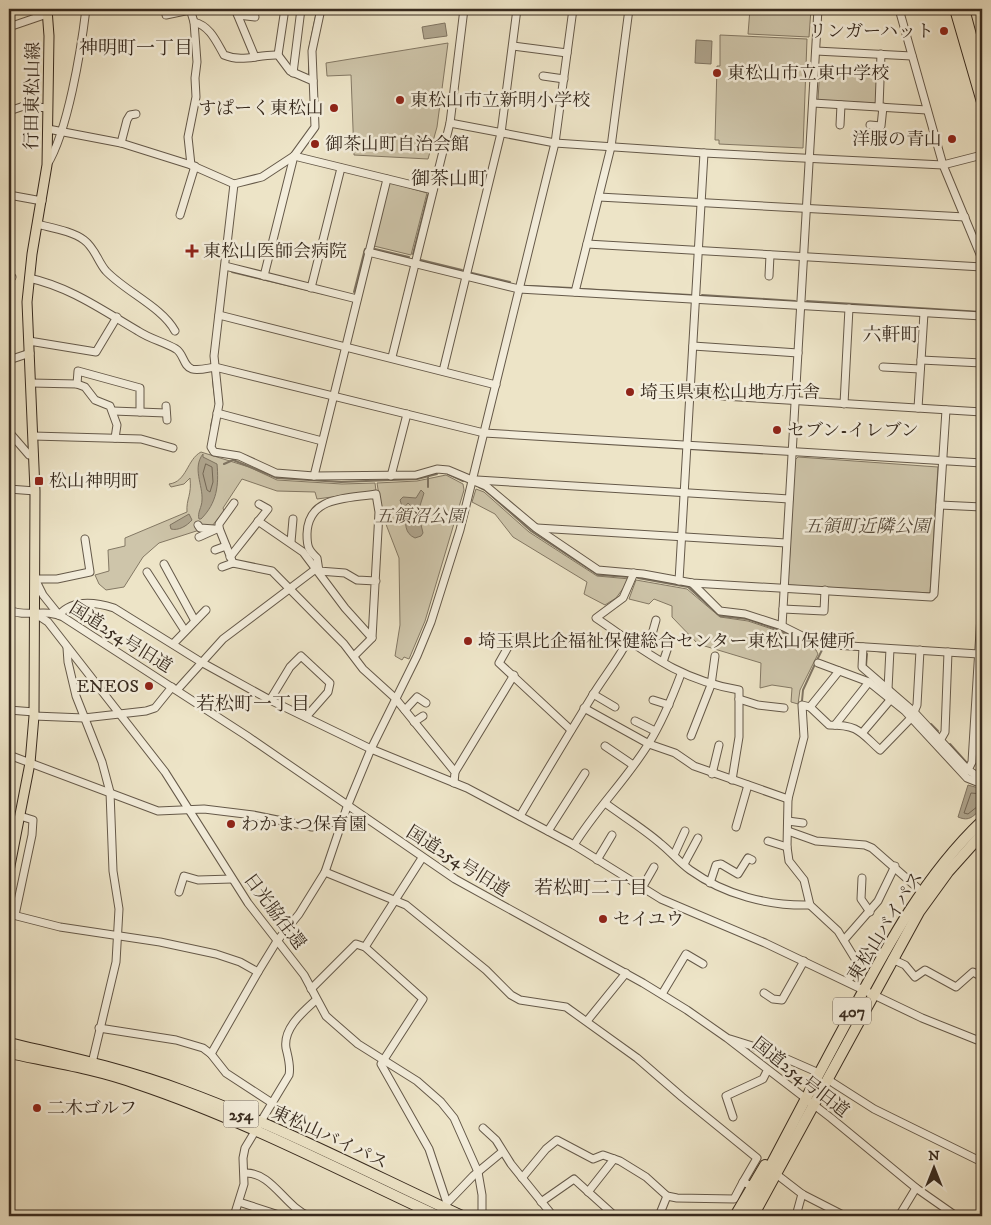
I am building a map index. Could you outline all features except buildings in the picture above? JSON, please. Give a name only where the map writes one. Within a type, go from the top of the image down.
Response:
[{"type":"highway","points":[[955,9],[982,102]]},
{"type":"highway","points":[[964,9],[982,76]]},
{"type":"highway","name":"東松山バイパス","points":[[753,1216],[809,1102],[921,891],[961,842],[982,821]]},
{"type":"highway","name":"東松山バイパス","points":[[868,992],[892,960],[937,886],[982,834]]},
{"type":"highway","name":"東松山バイパス","points":[[9,1043],[92,1063],[182,1090],[438,1216]]},
{"type":"highway","name":"東松山バイパス","points":[[9,1053],[137,1083],[258,1126],[462,1216]]},
{"type":"highway","points":[[736,1216],[748,1184],[790,1141]]},
{"type":"highway","points":[[761,1216],[780,1177],[790,1141]]},
{"type":"highway","name":"東松山バイパス","points":[[744,1216],[790,1141]]},
{"type":"main road","name":"行田東松山線","points":[[9,871],[30,763],[34,714],[35,491],[29,341],[29,278],[47,165],[47,12]]},
{"type":"street","points":[[47,165],[54,153],[61,130],[78,60],[86,9]]},
{"type":"street","points":[[166,15],[190,9],[194,22],[197,62],[195,78],[196,97],[188,137],[193,166],[180,215]]},
{"type":"street","points":[[292,73],[301,9]]},
{"type":"street","points":[[48,129],[121,143],[193,166],[234,184],[262,177],[294,156],[315,127],[312,51],[321,9]]},
{"type":"street","points":[[392,357],[414,262],[450,123],[464,9]]},
{"type":"street","points":[[442,371],[501,133],[518,9]]},
{"type":"street","points":[[211,1054],[276,941],[300,914],[325,872],[342,820],[371,749],[417,656],[431,622],[460,530],[555,143],[573,9]]},
{"type":"street","points":[[575,292],[611,147],[629,9]]},
{"type":"street","points":[[782,626],[818,9]]},
{"type":"street","points":[[899,9],[943,165],[982,259]]},
{"type":"street","points":[[9,27],[47,12]]},
{"type":"street","points":[[236,12],[254,57]]},
{"type":"street","points":[[236,12],[255,17]]},
{"type":"street","points":[[284,15],[278,55],[292,73],[313,81]]},
{"type":"street","points":[[194,22],[208,29],[224,54],[234,59],[265,54],[278,55]]},
{"type":"street","points":[[513,46],[567,53]]},
{"type":"street","points":[[816,51],[912,56]]},
{"type":"street","points":[[870,125],[881,126],[881,54]]},
{"type":"street","points":[[543,76],[564,79]]},
{"type":"street","points":[[813,103],[927,110]]},
{"type":"street","points":[[840,125],[841,105]]},
{"type":"street","points":[[9,111],[24,106],[48,108]]},
{"type":"street","points":[[121,143],[127,120],[130,115],[136,114]]},
{"type":"street","points":[[450,123],[555,143],[704,153],[943,165],[982,155]]},
{"type":"street","points":[[679,581],[704,153]]},
{"type":"street","points":[[294,156],[433,190]]},
{"type":"street","points":[[264,276],[294,156]]},
{"type":"street","points":[[311,288],[341,168]]},
{"type":"street","points":[[314,476],[387,179]]},
{"type":"street","points":[[234,184],[219,315],[215,367],[219,404],[212,447],[214,452],[239,456],[276,473],[314,476],[391,476],[416,475],[442,469],[486,486],[536,528],[598,570],[634,573],[679,581],[933,597],[946,410]]},
{"type":"street","points":[[9,195],[42,201]]},
{"type":"street","points":[[600,197],[965,218]]},
{"type":"street","points":[[37,224],[83,239],[92,248],[105,270],[131,293],[163,316],[174,331]]},
{"type":"street","points":[[587,244],[982,267]]},
{"type":"street","points":[[368,252],[519,289],[982,316]]},
{"type":"street","points":[[769,276],[770,254]]},
{"type":"street","points":[[225,266],[357,299]]},
{"type":"street","points":[[29,278],[56,285],[117,317],[154,341],[177,350],[190,368],[215,367],[484,433],[982,463]]},
{"type":"street","points":[[844,404],[849,308]]},
{"type":"street","points":[[918,408],[924,312]]},
{"type":"street","points":[[219,315],[392,357],[496,385]]},
{"type":"street","points":[[29,341],[96,352],[117,317]]},
{"type":"street","points":[[693,346],[798,353]]},
{"type":"street","points":[[9,360],[30,353]]},
{"type":"street","points":[[921,360],[982,364]]},
{"type":"street","points":[[883,367],[920,369]]},
{"type":"street","points":[[77,384],[78,371],[140,388],[140,412]]},
{"type":"street","points":[[31,383],[77,384],[85,387],[95,400],[110,406],[118,425],[116,438]]},
{"type":"street","points":[[690,394],[982,412]]},
{"type":"street","points":[[113,411],[166,413]]},
{"type":"street","points":[[217,413],[322,441]]},
{"type":"street","points":[[391,476],[407,414]]},
{"type":"street","points":[[9,432],[29,455],[34,455]]},
{"type":"street","points":[[33,436],[141,439],[173,448]]},
{"type":"street","points":[[472,480],[789,499]]},
{"type":"street","points":[[9,489],[35,491]]},
{"type":"street","points":[[318,570],[317,558],[309,551],[307,546],[309,518],[322,504],[376,494],[379,512],[372,638],[354,656]]},
{"type":"street","points":[[231,560],[218,529],[219,524],[234,504]]},
{"type":"street","points":[[222,567],[231,560],[268,509],[259,504]]},
{"type":"street","points":[[940,505],[982,507]]},
{"type":"street","points":[[291,542],[293,519]]},
{"type":"street","points":[[258,521],[303,552],[346,608],[372,638]]},
{"type":"street","points":[[198,525],[200,528],[218,529]]},
{"type":"street","points":[[536,528],[786,543]]},
{"type":"street","points":[[199,537],[218,529]]},
{"type":"street","points":[[35,579],[56,579],[90,572],[85,539]]},
{"type":"street","points":[[215,550],[226,546]]},
{"type":"street","points":[[231,560],[272,571],[354,656],[363,669],[395,698],[455,772]]},
{"type":"street","points":[[164,564],[195,621]]},
{"type":"street","points":[[9,710],[84,718],[155,708],[223,639],[289,589],[318,570],[345,573],[357,580],[376,581]]},
{"type":"street","points":[[147,572],[185,631]]},
{"type":"street","points":[[634,573],[623,598],[596,618],[681,674],[711,685],[739,690],[739,737],[732,780]]},
{"type":"street","points":[[35,579],[59,615],[64,609],[76,604],[106,606],[270,700],[371,749],[454,783],[520,816],[574,845],[642,888],[684,910],[804,961],[951,1031],[982,1042]]},
{"type":"street","points":[[692,582],[720,611],[745,614],[782,626],[818,644],[979,654]]},
{"type":"street","points":[[783,609],[824,611],[825,590]]},
{"type":"street","points":[[968,770],[972,762],[982,599]]},
{"type":"street","name":"国道254号旧道","points":[[9,610],[18,614],[59,615],[175,689],[422,858],[489,900],[662,994],[727,1038],[916,1188],[956,1216]]},
{"type":"street","points":[[173,644],[206,610]]},
{"type":"street","name":"日光脇往還","points":[[35,614],[48,622],[165,772],[232,879],[276,941],[295,962],[326,1016],[338,1029],[383,1060],[410,1075],[441,1102],[463,1135],[478,1172],[482,1195],[482,1216]]},
{"type":"street","points":[[647,652],[656,620]]},
{"type":"street","points":[[512,640],[499,663],[571,730]]},
{"type":"street","points":[[520,816],[584,708],[618,660],[628,640]]},
{"type":"street","points":[[663,662],[668,647]]},
{"type":"street","points":[[862,679],[863,647]]},
{"type":"street","points":[[67,648],[72,679],[84,718],[102,762],[110,792],[113,870],[119,908],[116,962],[92,1063]]},
{"type":"street","points":[[888,689],[890,649]]},
{"type":"street","points":[[847,982],[858,966],[844,940],[810,905],[804,880],[789,861],[787,847],[788,799],[804,737],[802,705],[810,707],[829,724],[844,725],[863,732],[880,750],[912,715],[917,705],[920,650]]},
{"type":"street","points":[[941,740],[945,732],[948,652]]},
{"type":"street","points":[[270,700],[290,667],[301,656],[330,683],[328,692],[306,717]]},
{"type":"street","points":[[691,736],[711,685],[715,656]]},
{"type":"street","points":[[818,663],[869,682],[912,715],[941,740],[968,770],[982,779]]},
{"type":"street","points":[[862,667],[888,689],[967,778],[982,784]]},
{"type":"street","points":[[810,707],[839,671]]},
{"type":"street","points":[[574,845],[586,826],[606,803],[649,744],[669,705],[681,674]]},
{"type":"street","points":[[454,783],[455,772],[514,676]]},
{"type":"street","points":[[835,725],[869,682]]},
{"type":"street","points":[[593,694],[615,707]]},
{"type":"street","points":[[405,710],[417,698],[426,703]]},
{"type":"street","points":[[739,699],[784,708]]},
{"type":"street","points":[[863,732],[891,699]]},
{"type":"street","points":[[653,700],[669,705]]},
{"type":"street","points":[[584,708],[649,744],[675,753],[694,766],[712,774],[788,799]]},
{"type":"street","points":[[414,722],[423,716]]},
{"type":"street","points":[[635,721],[655,731]]},
{"type":"street","points":[[712,774],[719,745]]},
{"type":"street","points":[[605,746],[633,765]]},
{"type":"street","points":[[9,755],[158,811],[198,808],[253,815],[312,827],[342,820]]},
{"type":"street","points":[[548,831],[585,773]]},
{"type":"street","points":[[736,827],[748,785]]},
{"type":"street","points":[[606,803],[710,883],[750,898],[788,905],[810,905]]},
{"type":"street","points":[[20,816],[33,820],[32,834],[12,915],[60,927],[116,935],[216,954],[240,962],[258,972]]},
{"type":"street","points":[[788,821],[803,823]]},
{"type":"street","points":[[674,855],[685,831]]},
{"type":"street","points":[[788,831],[816,841],[865,845],[872,848],[895,866],[921,891]]},
{"type":"street","points":[[597,860],[612,835]]},
{"type":"street","points":[[684,864],[698,838]]},
{"type":"street","points":[[768,842],[787,847]]},
{"type":"street","points":[[365,947],[422,858]]},
{"type":"street","points":[[710,883],[716,865],[721,864],[738,874],[748,858],[752,860]]},
{"type":"street","points":[[844,940],[870,912],[895,866]]},
{"type":"street","points":[[642,888],[654,867]]},
{"type":"street","points":[[325,872],[406,905],[486,970],[511,995],[520,1000],[566,1007],[637,1058],[757,1158],[748,1184],[734,1199],[678,1198],[667,1196],[646,1177],[614,1158],[603,1155],[593,1159],[557,1140],[546,1149],[522,1178]]},
{"type":"street","points":[[179,892],[184,876],[198,880],[232,879]]},
{"type":"street","points":[[862,878],[861,899],[870,912]]},
{"type":"street","points":[[311,989],[356,944],[365,947],[422,998],[381,1064],[429,1149],[448,1202],[478,1172],[502,1152]]},
{"type":"street","points":[[662,994],[686,954],[703,964]]},
{"type":"street","points":[[892,960],[905,965],[915,977],[925,970],[956,987],[973,972],[982,977]]},
{"type":"street","points":[[764,993],[773,999],[782,1000],[804,961]]},
{"type":"street","points":[[587,1022],[626,974]]},
{"type":"street","points":[[234,1216],[245,1173],[244,1151],[290,1070],[285,1041],[288,1032],[296,1020],[316,1000]]},
{"type":"street","points":[[99,1028],[176,1040],[203,1048],[211,1054],[226,1073],[272,1103]]},
{"type":"street","points":[[727,1038],[772,1052],[823,1076],[881,1112],[982,1162]]},
{"type":"street","points":[[733,1117],[726,1096],[763,1079],[767,1071]]},
{"type":"street","points":[[483,1128],[496,1140],[502,1152],[553,1216]]},
{"type":"street","points":[[588,1192],[614,1158]]},
{"type":"street","points":[[245,1173],[251,1172],[261,1177],[294,1208],[309,1216]]},
{"type":"street","points":[[780,1177],[802,1194],[845,1216]]},
{"type":"street","points":[[541,1202],[574,1179],[616,1216]]},
{"type":"street","points":[[899,1216],[916,1188]]},
{"type":"street","points":[[796,1216],[802,1194]]},
{"type":"street","points":[[659,1216],[667,1196]]},
{"type":"street","points":[[239,1202],[282,1216]]},
{"type":"green space","points":[[750,9],[811,9],[809,37],[748,34]]},
{"type":"green space","points":[[720,35],[807,39],[803,148],[719,144],[719,140],[715,140],[717,66],[720,66]]},
{"type":"green space","points":[[448,43],[437,127],[428,159],[354,155],[351,75],[327,76],[326,63]]},
{"type":"green space","points":[[820,66],[878,69],[877,101],[874,103],[818,100]]},
{"type":"green space","points":[[389,182],[427,193],[411,255],[374,246]]},
{"type":"green space","points":[[201,452],[249,467],[277,480],[342,484],[375,483],[376,491],[317,499],[315,492],[277,491],[242,479],[223,508],[224,511],[212,526],[159,543],[143,557],[124,587],[106,590],[99,584],[95,575],[109,571],[108,550],[125,546],[125,538],[187,512],[190,478],[184,484],[171,487],[169,484],[180,479],[196,455]]},
{"type":"green space","name":"五領町近隣公園","points":[[798,457],[938,467],[930,593],[788,585],[795,460]]},
{"type":"green space","name":"五領沼公園","points":[[446,475],[463,484],[464,490],[425,621],[409,659],[404,657],[402,660],[395,656],[400,625],[399,558],[382,514],[377,483],[417,481]]},
{"type":"green space","points":[[476,489],[484,492],[529,532],[597,576],[630,579],[616,598],[605,605],[584,594],[587,582],[513,537],[495,514],[472,502]]},
{"type":"green space","points":[[636,580],[687,589],[720,617],[748,621],[781,632],[816,650],[818,654],[800,690],[798,704],[791,702],[792,688],[772,685],[760,688],[761,663],[698,644],[672,617],[672,606],[654,599],[649,604],[629,599]]},
{"type":"water","points":[[445,23],[447,36],[424,39],[422,27]]},
{"type":"water","points":[[696,40],[712,41],[711,64],[695,63]]},
{"type":"water","points":[[203,454],[203,457],[217,464],[218,479],[211,507],[199,519],[202,494],[198,465]]},
{"type":"water","points":[[421,490],[424,493],[418,512],[423,533],[415,538],[409,534],[406,525],[405,514],[411,506],[408,503],[403,509],[400,500],[403,497],[416,498]]},
{"type":"water","points":[[189,514],[192,520],[188,524],[179,529],[171,529],[170,525]]},
{"type":"water","points":[[968,785],[982,789],[982,808],[966,819],[958,817]]},
{"type":"waterway","points":[[309,50],[317,11]]},
{"type":"waterway","points":[[309,58],[309,74]]},
{"type":"waterway","points":[[413,254],[428,195]]},
{"type":"waterway","points":[[354,292],[365,249]]},
{"type":"waterway","points":[[375,249],[409,257]]},
{"type":"waterway","points":[[421,260],[462,270]]},
{"type":"waterway","points":[[232,272],[325,294]]},
{"type":"waterway","points":[[472,273],[510,282]]},
{"type":"waterway","points":[[530,286],[572,288]]},
{"type":"waterway","points":[[582,289],[691,295]]},
{"type":"waterway","points":[[702,295],[795,301]]},
{"type":"waterway","points":[[807,301],[982,312]]},
{"type":"waterway","points":[[211,426],[216,405],[213,381]]},
{"type":"waterway","points":[[224,464],[233,460],[277,478],[341,482],[417,479],[437,474]]},
{"type":"waterway","points":[[448,474],[463,481]]},
{"type":"waterway","points":[[428,477],[428,487]]},
{"type":"waterway","points":[[479,487],[485,490],[531,531],[598,575],[629,577]]},
{"type":"waterway","points":[[638,578],[688,587],[720,616],[747,619],[782,631],[816,648],[824,648]]},
{"type":"waterway","points":[[817,660],[823,648]]},
{"type":"waterway","points":[[877,651],[885,652]]},
{"type":"waterway","points":[[867,654],[866,666],[869,669]]},
{"type":"waterway","points":[[802,701],[803,690],[815,664]]},
{"type":"waterway","points":[[981,694],[982,665]]},
{"type":"waterway","points":[[979,733],[980,703]]},
{"type":"waterway","points":[[931,724],[938,731]]},
{"type":"waterway","points":[[950,744],[967,763]]},
{"type":"waterway","points":[[978,745],[977,769],[982,774]]},
{"type":"place","name":"リンガーハット","points":[[944,31]]},
{"type":"place","name":"東松山市立東中学校","points":[[717,73]]},
{"type":"place","name":"東松山市立新明小学校","points":[[400,100]]},
{"type":"place","name":"すぱーく東松山","points":[[334,108]]},
{"type":"place","name":"洋服の青山","points":[[952,139]]},
{"type":"place","name":"御茶山町自治会館","points":[[315,144]]},
{"type":"place","name":"東松山医師会病院","points":[[192,251]]},
{"type":"place","name":"埼玉県東松山地方庁舎","points":[[630,392]]},
{"type":"place","name":"セブン-イレブン","points":[[777,430]]},
{"type":"place","name":"松山神明町","points":[[39,481]]},
{"type":"place","name":"埼玉県比企福祉保健総合センター東松山保健所","points":[[468,641]]},
{"type":"place","name":"ENEOS","points":[[149,686]]},
{"type":"place","name":"わかまつ保育園","points":[[231,824]]},
{"type":"place","name":"セイユウ","points":[[603,919]]},
{"type":"place","name":"二木ゴルフ","points":[[37,1108]]},
{"type":"district","name":"神明町一丁目","points":[[136,47]]},
{"type":"district","name":"御茶山町","points":[[449,178]]},
{"type":"district","name":"六軒町","points":[[891,334]]},
{"type":"district","name":"若松町一丁目","points":[[253,703]]},
{"type":"district","name":"若松町二丁目","points":[[591,887]]}]
